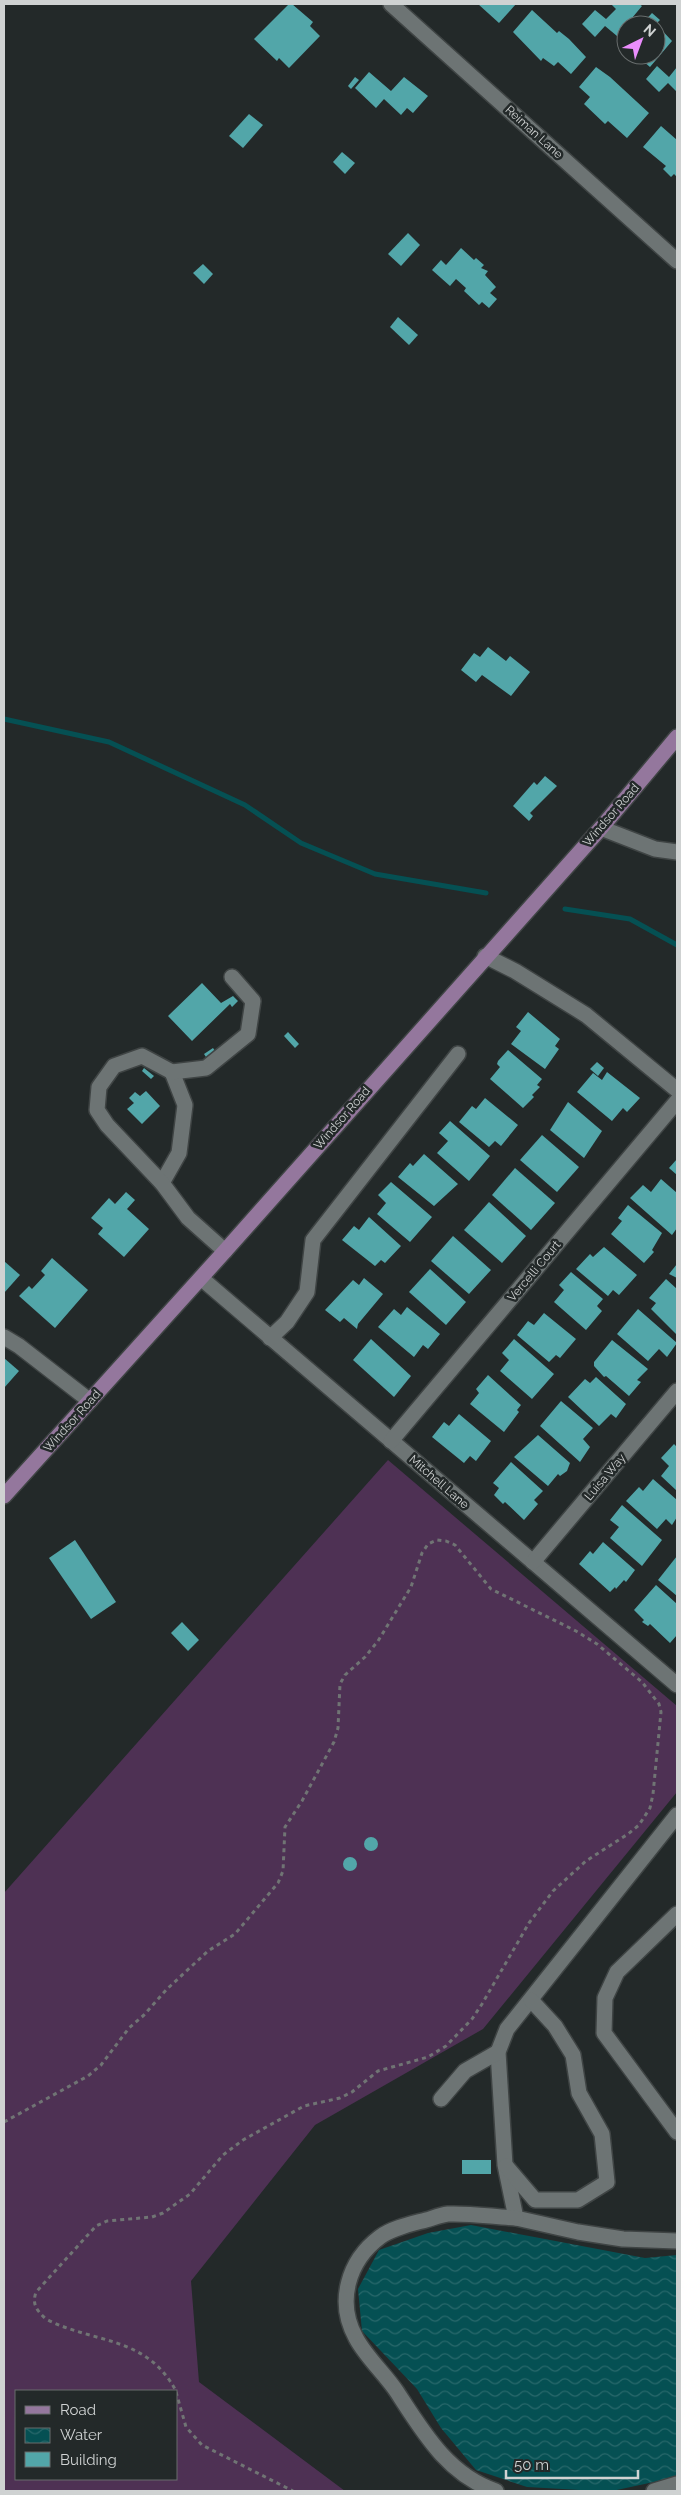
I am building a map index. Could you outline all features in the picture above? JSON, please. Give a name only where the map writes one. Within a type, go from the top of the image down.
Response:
[{"type":"main road","name":"Windsor Road","points":[[4,1496],[226,1251],[485,956],[601,828],[677,737]]},
{"type":"street","name":"Reiman Lane","points":[[391,4],[677,261]]},
{"type":"street","points":[[601,828],[656,850],[677,852]]},
{"type":"street","points":[[485,956],[516,971],[586,1015],[677,1090]]},
{"type":"street","points":[[226,1251],[188,1218],[162,1183],[107,1125],[97,1110],[99,1088],[114,1066],[142,1056],[172,1072],[206,1068],[248,1034],[253,1001],[232,977]]},
{"type":"street","points":[[270,1338],[288,1322],[307,1292],[313,1240],[458,1054]]},
{"type":"street","points":[[162,1183],[179,1152],[185,1105],[172,1072]]},
{"type":"street","name":"Vercelli Court","points":[[391,1441],[677,1102]]},
{"type":"street","name":"Mitchell Lane","points":[[201,1278],[676,1682]]},
{"type":"street","points":[[4,1337],[19,1346],[90,1401]]},
{"type":"street","name":"Luisa Way","points":[[533,1562],[677,1391]]},
{"type":"street","points":[[516,2218],[505,2165],[498,2052],[507,2029],[677,1815]]},
{"type":"street","points":[[677,1914],[617,1972],[605,1998],[604,2033],[677,2132]]},
{"type":"street","points":[[505,2165],[535,2200],[578,2200],[607,2182],[602,2134],[579,2093],[573,2055],[554,2026],[531,2000]]},
{"type":"street","points":[[441,2099],[465,2072],[498,2052]]},
{"type":"street","points":[[496,2491],[482,2486],[446,2462],[391,2383],[355,2338],[346,2309],[346,2286],[358,2260],[380,2237],[404,2226],[447,2214],[516,2218],[623,2240],[677,2241]]},
{"type":"street","points":[[654,2491],[677,2484]]},
{"type":"path","points":[[4,2122],[88,2076],[100,2065],[128,2028],[144,2015],[167,1989],[208,1951],[235,1934],[278,1883],[283,1871],[285,1827],[302,1801],[334,1742],[338,1728],[340,1684],[345,1675],[365,1658],[378,1641],[411,1587],[422,1553],[428,1544],[437,1540],[446,1541],[454,1545],[491,1589],[548,1616],[598,1644],[651,1693],[661,1712],[650,1808],[639,1824],[628,1834],[586,1861],[552,1891],[529,1922],[482,2004],[472,2018],[446,2046],[428,2057],[378,2071],[346,2095],[304,2106],[243,2140],[223,2154],[190,2194],[163,2213],[152,2217],[107,2221],[96,2226],[36,2292],[33,2301],[37,2312],[46,2318],[135,2349],[166,2375],[175,2390]]},
{"type":"path","points":[[178,2399],[186,2428],[202,2445],[293,2491]]},
{"type":"shaded area","points":[[388,1460],[677,1706],[677,1792],[483,2029],[315,2125],[191,2281],[199,2382],[345,2491],[4,2491],[4,1893]]},
{"type":"water","points":[[471,2225],[645,2258],[677,2255],[677,2477],[612,2491],[527,2487],[476,2470],[441,2428],[417,2389],[362,2331],[358,2289],[379,2250],[428,2233]]},
{"type":"building","points":[[289,4],[292,4],[313,22],[310,26],[320,36],[289,68],[279,58],[277,61],[254,39]]},
{"type":"building","points":[[478,4],[516,4],[499,23]]},
{"type":"building","points":[[611,4],[639,4],[642,6],[634,15],[616,15],[616,35],[605,26],[595,37],[582,24],[595,10],[606,19],[616,9]]},
{"type":"building","points":[[532,10],[557,33],[559,31],[569,39],[586,57],[571,74],[558,62],[554,66],[543,58],[541,61],[513,32]]},
{"type":"building","points":[[666,35],[672,41],[666,48]]},
{"type":"building","points":[[657,66],[669,77],[677,67],[677,92],[668,83],[659,92],[646,79]]},
{"type":"building","points":[[596,67],[610,77],[649,113],[627,138],[608,121],[605,124],[584,104],[590,97],[579,87]]},
{"type":"building","points":[[369,72],[391,91],[404,77],[428,96],[413,113],[407,108],[401,115],[384,99],[376,108],[355,88]]},
{"type":"building","points":[[355,77],[359,80],[351,89],[348,86]]},
{"type":"building","points":[[249,114],[263,125],[243,148],[229,136]]},
{"type":"building","points":[[661,126],[677,140],[677,177],[674,174],[671,177],[663,169],[666,166],[643,147]]},
{"type":"building","points":[[342,152],[355,163],[345,174],[333,162]]},
{"type":"building","points":[[408,233],[420,245],[401,266],[388,254]]},
{"type":"building","points":[[461,248],[474,260],[476,258],[484,265],[481,268],[488,271],[485,275],[496,287],[490,293],[497,299],[489,308],[482,302],[479,305],[464,291],[466,288],[456,279],[450,286],[432,270],[441,260],[446,265]]},
{"type":"building","points":[[203,264],[213,274],[204,284],[193,273]]},
{"type":"building","points":[[398,317],[418,335],[409,345],[390,327]]},
{"type":"building","points":[[488,647],[506,661],[510,656],[530,672],[511,696],[482,675],[476,682],[461,670],[474,653],[480,657]]},
{"type":"building","points":[[545,776],[557,786],[530,813],[533,816],[529,821],[513,806],[534,782],[537,785]]},
{"type":"building","points":[[202,983],[221,1003],[233,996],[238,1001],[232,1007],[230,1004],[192,1041],[168,1016]]},
{"type":"building","points":[[528,1012],[560,1039],[555,1046],[559,1049],[545,1069],[511,1044],[521,1031],[516,1027]]},
{"type":"building","points":[[288,1032],[299,1044],[295,1048],[284,1036]]},
{"type":"building","points":[[213,1048],[217,1054],[208,1060],[204,1054]]},
{"type":"building","points":[[508,1050],[542,1079],[537,1085],[540,1087],[532,1095],[534,1097],[523,1108],[490,1079],[500,1067],[497,1064],[498,1061]]},
{"type":"building","points":[[597,1062],[604,1068],[598,1076],[590,1069]]},
{"type":"building","points":[[144,1068],[154,1076],[151,1079],[142,1071]]},
{"type":"building","points":[[607,1072],[640,1098],[627,1112],[623,1108],[612,1121],[577,1092],[593,1073],[602,1080]]},
{"type":"building","points":[[146,1091],[160,1106],[142,1124],[127,1109],[134,1103],[129,1098],[135,1092],[140,1096]]},
{"type":"building","points":[[485,1098],[518,1125],[501,1146],[495,1141],[489,1147],[459,1122],[472,1106],[476,1109]]},
{"type":"building","points":[[568,1102],[602,1131],[584,1158],[550,1130]]},
{"type":"building","points":[[450,1121],[490,1156],[469,1181],[437,1153],[448,1141],[439,1133]]},
{"type":"building","points":[[542,1135],[579,1167],[557,1192],[520,1160]]},
{"type":"building","points":[[424,1154],[458,1184],[434,1206],[398,1177],[410,1163],[413,1166]]},
{"type":"building","points":[[677,1159],[677,1175],[669,1168]]},
{"type":"building","points":[[515,1168],[555,1203],[531,1230],[492,1195]]},
{"type":"building","points":[[661,1179],[677,1193],[677,1228],[672,1235],[630,1198],[643,1185],[651,1192]]},
{"type":"building","points":[[391,1182],[432,1217],[410,1242],[377,1214],[386,1203],[378,1195]]},
{"type":"building","points":[[126,1192],[135,1200],[127,1209],[149,1229],[124,1257],[98,1234],[103,1228],[91,1218],[109,1198],[115,1204]]},
{"type":"building","points":[[489,1202],[526,1236],[502,1263],[464,1230]]},
{"type":"building","points":[[628,1205],[662,1233],[652,1250],[654,1252],[644,1263],[611,1234],[622,1221],[618,1218]]},
{"type":"building","points":[[369,1217],[401,1246],[385,1263],[381,1260],[375,1266],[342,1240],[354,1226],[359,1230]]},
{"type":"building","points":[[453,1236],[491,1270],[469,1294],[431,1261]]},
{"type":"building","points":[[604,1247],[637,1275],[619,1295],[613,1290],[608,1296],[576,1269],[590,1254],[593,1257]]},
{"type":"building","points":[[52,1258],[88,1290],[55,1328],[19,1296],[29,1286],[32,1289],[45,1275],[41,1271]]},
{"type":"building","points":[[4,1261],[20,1275],[4,1293]]},
{"type":"building","points":[[677,1264],[677,1278],[669,1274]]},
{"type":"building","points":[[430,1269],[466,1302],[446,1325],[409,1292]]},
{"type":"building","points":[[571,1272],[603,1299],[597,1306],[602,1311],[586,1330],[554,1302],[564,1290],[559,1285]]},
{"type":"building","points":[[364,1278],[383,1294],[358,1324],[357,1329],[344,1318],[340,1322],[325,1310],[353,1280],[359,1285]]},
{"type":"building","points":[[666,1279],[677,1289],[677,1335],[651,1309],[656,1303],[649,1298]]},
{"type":"building","points":[[407,1307],[440,1334],[428,1349],[423,1345],[414,1357],[378,1327],[394,1309],[401,1315]]},
{"type":"building","points":[[638,1309],[677,1343],[667,1357],[659,1349],[648,1361],[617,1334]]},
{"type":"building","points":[[544,1313],[576,1339],[560,1358],[556,1355],[549,1362],[517,1335],[528,1321],[534,1325]]},
{"type":"building","points":[[371,1339],[411,1376],[394,1397],[353,1360]]},
{"type":"building","points":[[514,1339],[554,1374],[532,1399],[500,1371],[509,1360],[502,1353]]},
{"type":"building","points":[[612,1340],[648,1369],[637,1380],[641,1382],[629,1396],[606,1376],[604,1377],[594,1366],[594,1362]]},
{"type":"building","points":[[4,1358],[19,1371],[4,1388]]},
{"type":"building","points":[[488,1375],[521,1405],[517,1410],[519,1412],[504,1432],[470,1404],[479,1393],[476,1389]]},
{"type":"building","points":[[596,1377],[626,1404],[616,1418],[611,1414],[599,1426],[568,1397],[585,1379],[590,1383]]},
{"type":"building","points":[[561,1401],[593,1428],[583,1439],[590,1447],[580,1462],[540,1426]]},
{"type":"building","points":[[459,1414],[491,1441],[476,1461],[470,1456],[464,1463],[432,1437],[444,1422],[449,1426]]},
{"type":"building","points":[[538,1435],[570,1463],[567,1471],[560,1476],[558,1474],[548,1486],[514,1457]]},
{"type":"building","points":[[674,1444],[677,1447],[677,1491],[661,1476],[669,1466],[661,1458]]},
{"type":"building","points":[[511,1462],[543,1491],[534,1500],[538,1504],[524,1520],[505,1502],[503,1504],[494,1495],[499,1488],[493,1483]]},
{"type":"building","points":[[653,1479],[677,1500],[677,1517],[672,1525],[666,1519],[657,1529],[626,1501],[639,1487],[643,1491]]},
{"type":"building","points":[[622,1505],[662,1540],[642,1566],[610,1538],[619,1527],[610,1520]]},
{"type":"building","points":[[75,1540],[116,1602],[91,1619],[49,1558]]},
{"type":"building","points":[[603,1542],[635,1570],[626,1582],[624,1580],[616,1589],[615,1587],[610,1592],[579,1564],[590,1551],[593,1554]]},
{"type":"building","points":[[677,1556],[677,1596],[658,1580]]},
{"type":"building","points":[[656,1585],[677,1604],[677,1635],[670,1643],[650,1624],[648,1626],[642,1622],[644,1620],[634,1610]]},
{"type":"building","points":[[182,1622],[199,1640],[188,1651],[171,1633]]},
{"type":"building","points":[[371,1837],[376,1839],[378,1844],[376,1849],[371,1851],[366,1849],[364,1844],[366,1839]]},
{"type":"building","points":[[350,1857],[355,1859],[357,1864],[355,1869],[350,1871],[345,1869],[343,1864],[345,1859]]},
{"type":"building","points":[[462,2160],[491,2160],[491,2174],[462,2174]]},
{"type":"waterway","points":[[4,719],[109,742],[245,805],[301,843],[375,874],[486,893]]},
{"type":"waterway","points":[[565,909],[630,919],[677,945]]}]
